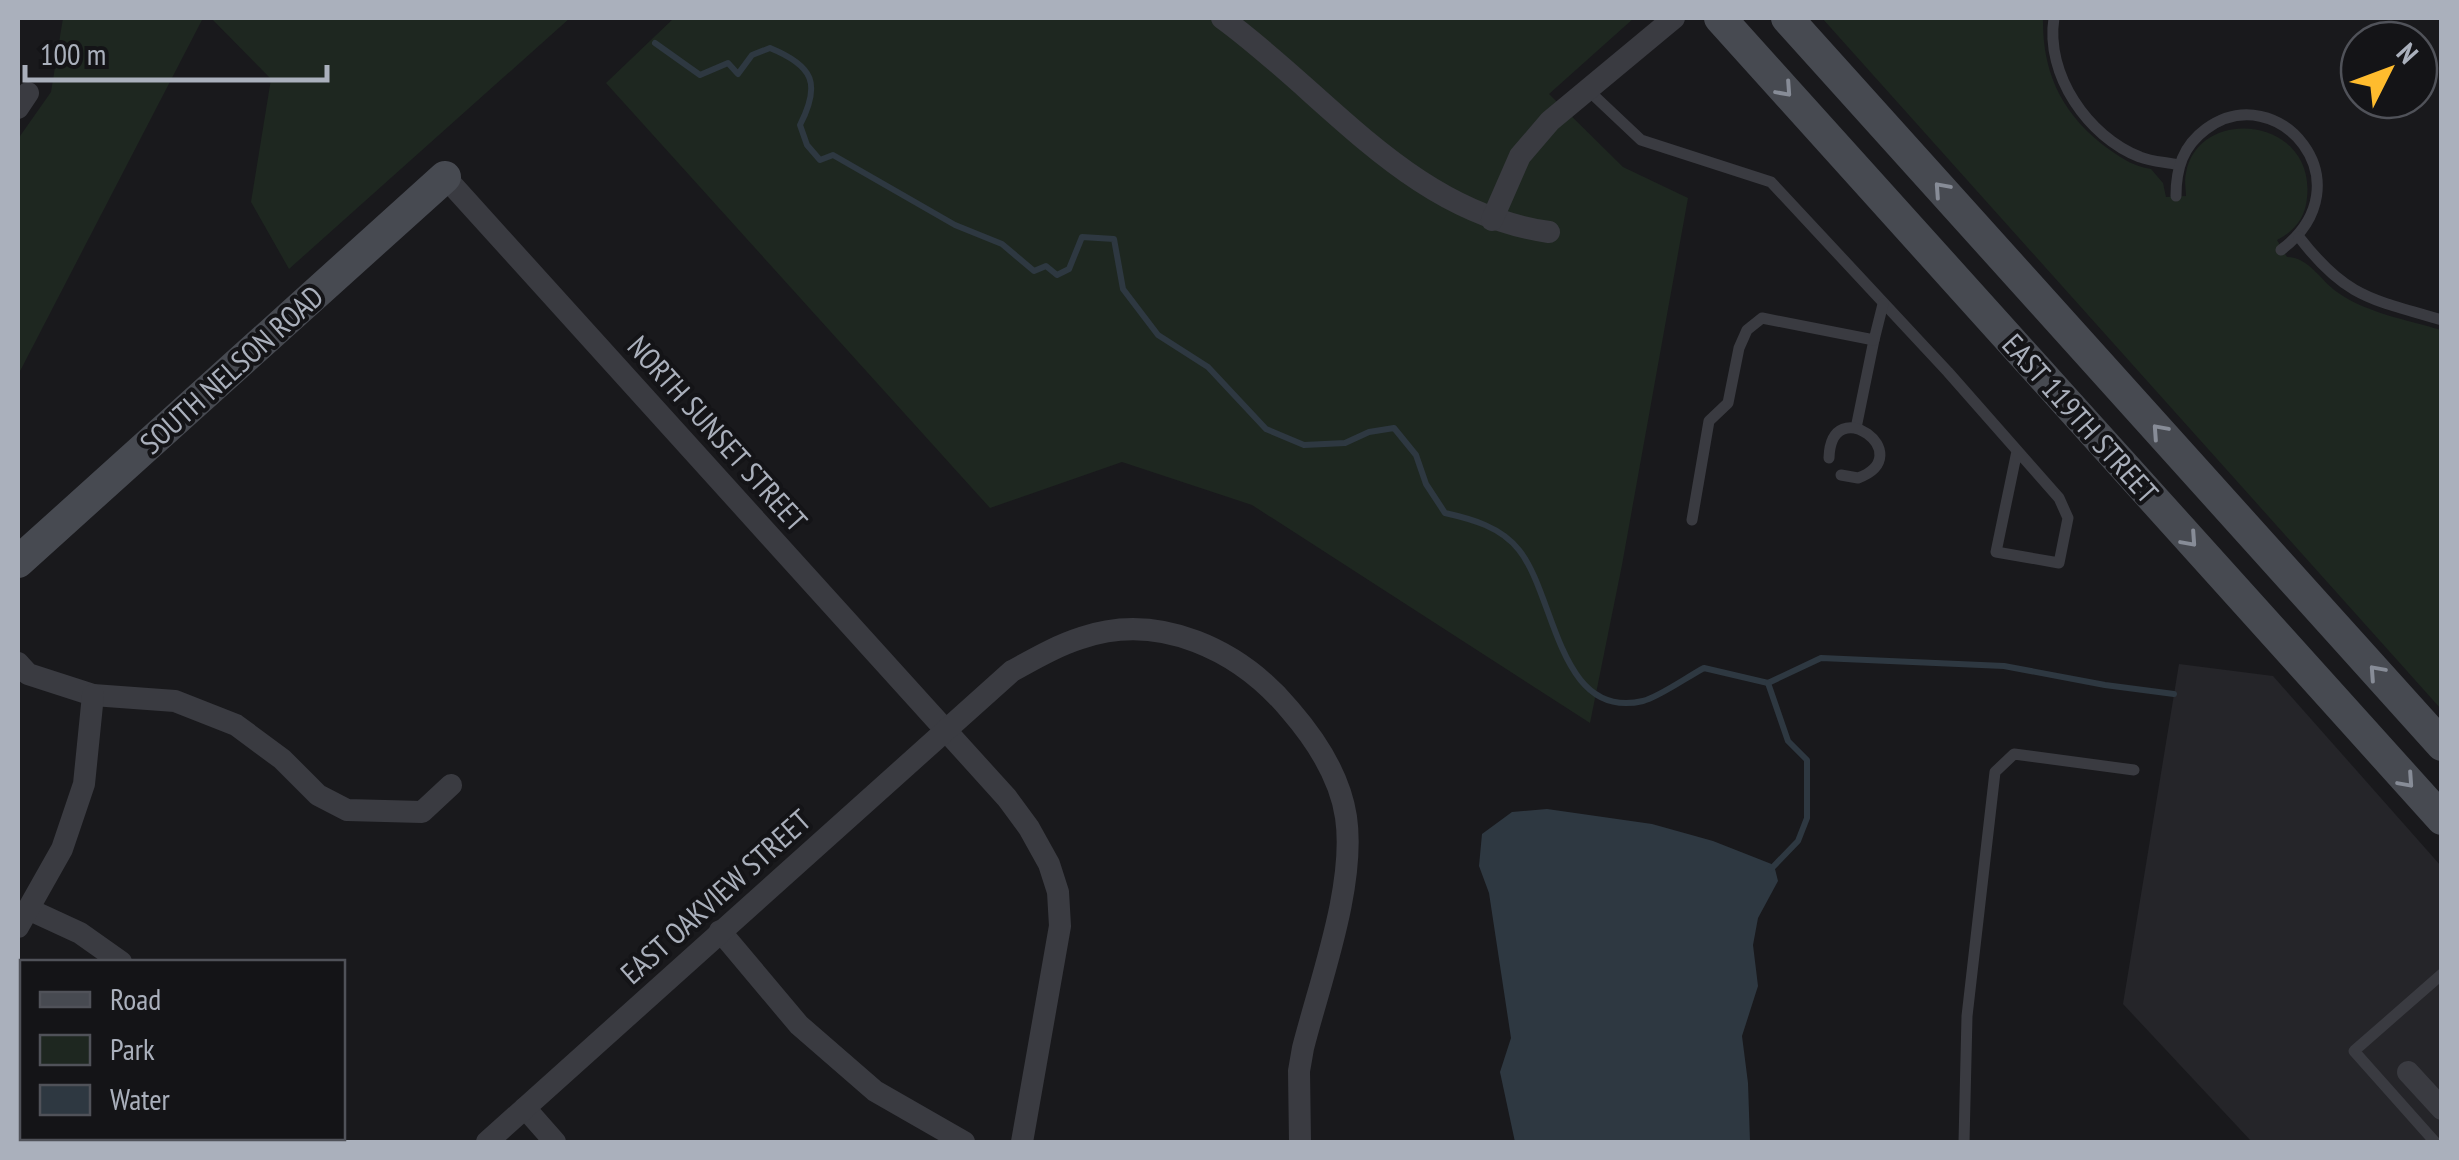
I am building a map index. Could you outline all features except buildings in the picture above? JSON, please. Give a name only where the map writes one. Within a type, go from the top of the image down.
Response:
[{"type":"main road","name":"EAST 119TH STREET","points":[[1720,18],[2442,819]]},
{"type":"main road","name":"EAST 119TH STREET","points":[[1787,18],[2442,745]]},
{"type":"main road","name":"SOUTH NELSON ROAD","points":[[18,562],[444,176]]},
{"type":"street","points":[[1492,220],[1520,156],[1550,122],[1674,18]]},
{"type":"street","points":[[1234,21],[1370,145],[1434,190],[1492,220],[1549,232]]},
{"type":"street","name":"NORTH SUNSET STREET","points":[[444,176],[947,730],[1030,828],[1050,864],[1058,892],[1060,926],[1022,1142]]},
{"type":"street","name":"EAST OAKVIEW STREET","points":[[487,1142],[1012,671],[1084,636],[1115,631],[1162,631],[1228,654],[1275,692],[1312,736],[1337,785],[1346,816],[1348,842],[1340,905],[1299,1071],[1300,1142]]},
{"type":"street","points":[[18,663],[28,674],[93,695],[175,701],[236,724],[282,759],[318,794],[347,810],[422,812],[451,786]]},
{"type":"street","points":[[93,695],[84,784],[62,849],[23,918],[80,934],[118,960]]},
{"type":"street","points":[[720,931],[799,1025],[875,1092],[964,1142]]},
{"type":"street","points":[[2408,1072],[2442,1109]]},
{"type":"street","points":[[525,1108],[555,1142]]},
{"type":"lane","points":[[2054,18],[2052,32],[2060,74],[2079,109],[2110,139],[2141,158],[2180,164]]},
{"type":"lane","points":[[1588,90],[1641,140],[1771,182],[2017,451],[2059,498],[2068,518],[2060,563],[1996,552],[2017,451]]},
{"type":"lane","points":[[2176,196],[2180,164],[2195,138],[2214,123],[2238,116],[2263,117],[2286,127],[2304,144],[2316,166],[2318,192],[2313,216],[2299,236],[2281,250]]},
{"type":"lane","points":[[2299,236],[2319,263],[2344,286],[2369,299],[2442,320]]},
{"type":"lane","points":[[1856,428],[1883,304]]},
{"type":"lane","points":[[1692,520],[1709,421],[1728,403],[1747,330],[1762,318],[1874,340]]},
{"type":"lane","points":[[1828,458],[1837,434],[1856,428],[1874,438],[1879,454],[1873,470],[1858,478],[1841,474]]},
{"type":"lane","points":[[1964,1142],[1967,1016],[1995,772],[2014,754],[2134,770]]},
{"type":"lane","points":[[2435,1142],[2354,1051],[2442,974]]},
{"type":"shaded area","points":[[2179,664],[2273,676],[2441,866],[2441,1142],[2252,1142],[2123,1004]]},
{"type":"green space","points":[[63,18],[203,18],[18,375],[18,139],[51,92]]},
{"type":"green space","points":[[211,18],[570,18],[289,269],[251,202],[271,79]]},
{"type":"green space","points":[[674,18],[1634,18],[1549,94],[1623,167],[1688,198],[1590,723],[1252,505],[1122,462],[990,508],[606,83]]},
{"type":"green space","points":[[1822,18],[2043,18],[2047,58],[2068,109],[2110,150],[2151,169],[2163,183],[2166,197],[2186,196],[2185,176],[2195,151],[2211,137],[2232,129],[2254,129],[2276,136],[2294,150],[2305,171],[2307,198],[2298,223],[2277,240],[2287,257],[2302,261],[2337,292],[2361,305],[2441,330],[2441,709]]},
{"type":"water","points":[[1547,809],[1652,824],[1713,841],[1774,865],[1778,881],[1758,918],[1753,945],[1758,986],[1742,1036],[1750,1142],[1515,1142],[1500,1072],[1511,1038],[1489,893],[1479,866],[1482,834],[1512,812]]},
{"type":"waterway","points":[[655,43],[700,75],[728,63],[738,74],[752,55],[770,48],[785,55],[804,69],[809,78],[810,98],[800,125],[807,145],[820,160],[833,155],[955,225],[1002,244],[1034,271],[1046,266],[1057,275],[1069,269],[1082,237],[1114,239],[1123,289],[1158,335],[1208,367],[1266,429],[1304,445],[1345,443],[1369,432],[1394,428],[1416,455],[1426,484],[1445,513],[1495,530],[1519,550],[1576,674],[1593,692],[1615,702],[1650,699],[1704,668],[1768,683],[1821,658],[2004,666],[2174,694]]},
{"type":"waterway","points":[[1768,683],[1788,741],[1807,760],[1807,818],[1798,841],[1771,869]]}]
